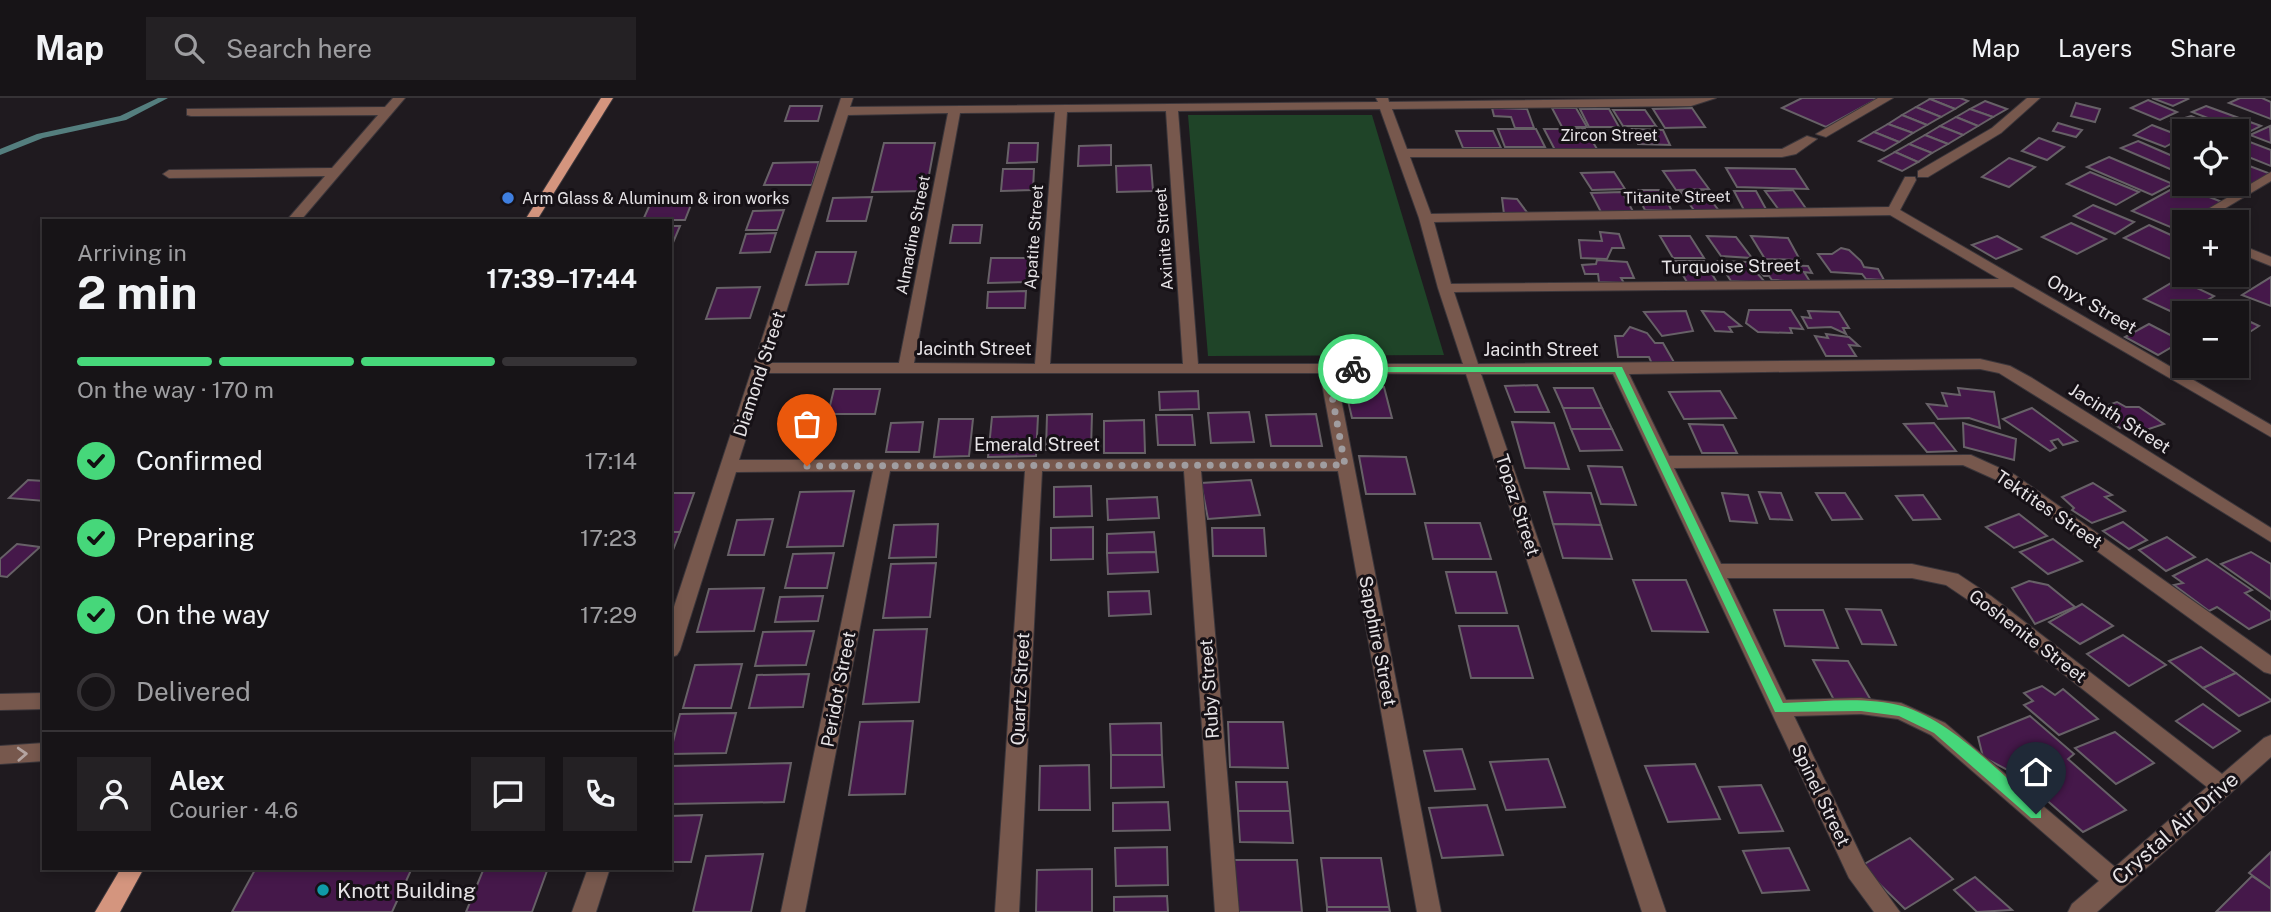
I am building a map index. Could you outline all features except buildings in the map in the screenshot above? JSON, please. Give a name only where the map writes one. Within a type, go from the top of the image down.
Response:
[{"type":"main road","points":[[532,219],[607,98]]},
{"type":"main road","points":[[107,912],[133,870]]},
{"type":"street","points":[[295,219],[399,98]]},
{"type":"street","points":[[846,104],[1061,110],[1384,102],[1691,102],[1710,98]]},
{"type":"street","name":"Zircon Street","points":[[1403,153],[1782,153],[1793,151],[1887,98]]},
{"type":"street","points":[[1893,211],[1917,177],[1998,128],[2025,109],[2034,98]]},
{"type":"street","name":"Topaz Street","points":[[1384,102],[1426,218],[1445,288],[1654,912]]},
{"type":"street","name":"Diamond Street","points":[[672,644],[846,104]]},
{"type":"street","name":"Axinite Street","points":[[1172,108],[1191,368]]},
{"type":"street","name":"Almadine Street","points":[[906,367],[955,109]]},
{"type":"street","name":"Apatite Street","points":[[1042,368],[1061,110]]},
{"type":"street","points":[[191,112],[388,111]]},
{"type":"street","points":[[169,174],[337,172]]},
{"type":"street","points":[[2213,210],[2271,176]]},
{"type":"street","name":"Titanite Street","points":[[1426,218],[1893,211]]},
{"type":"street","name":"Onyx Street","points":[[1893,211],[2271,432]]},
{"type":"street","points":[[2249,253],[2271,262]]},
{"type":"street","name":"Turquoise Street","points":[[1445,288],[2017,283]]},
{"type":"street","name":"Jacinth Street","points":[[761,368],[1619,369],[1959,362],[2004,369],[2271,536]]},
{"type":"street","name":"Sapphire Street","points":[[1327,369],[1429,912]]},
{"type":"street","name":"Spinel Street","points":[[1619,369],[1857,871],[1888,912]]},
{"type":"street","name":"Tektites Street","points":[[1665,462],[1965,459],[2009,479],[2271,666]]},
{"type":"street","name":"Quartz Street","points":[[1007,912],[1034,465]]},
{"type":"street","name":"Ruby Street","points":[[1192,465],[1227,912]]},
{"type":"street","name":"Emerald Street","points":[[730,466],[1345,465]]},
{"type":"street","name":"Peridot Street","points":[[793,912],[883,466]]},
{"type":"street","name":"Goshenite Street","points":[[1716,571],[1912,571],[1951,579],[1984,601],[2223,787]]},
{"type":"street","points":[[0,702],[42,701]]},
{"type":"street","points":[[1779,708],[1861,706],[1901,711],[1938,729],[2115,881]]},
{"type":"street","name":"Crystal Air Drive","points":[[2080,912],[2271,744]]},
{"type":"street","points":[[0,755],[42,752]]},
{"type":"street","points":[[584,912],[597,870]]},
{"type":"green space","points":[[1188,115],[1372,115],[1444,355],[1208,356]]},
{"type":"waterway","points":[[0,152],[40,136],[123,118],[164,98]]},
{"type":"way so far","points":[[807,466],[1345,465],[1327,369],[1353,369]]},
{"type":"place","name":"Arm Glass & Aluminum & iron works","points":[[508,198]]},
{"type":"place","name":"Knott Building","points":[[323,890]]},
{"type":"route","points":[[1353,369],[1619,369],[1696,527],[1779,708],[1861,706],[1901,711],[1938,729],[2036,814]]}]
